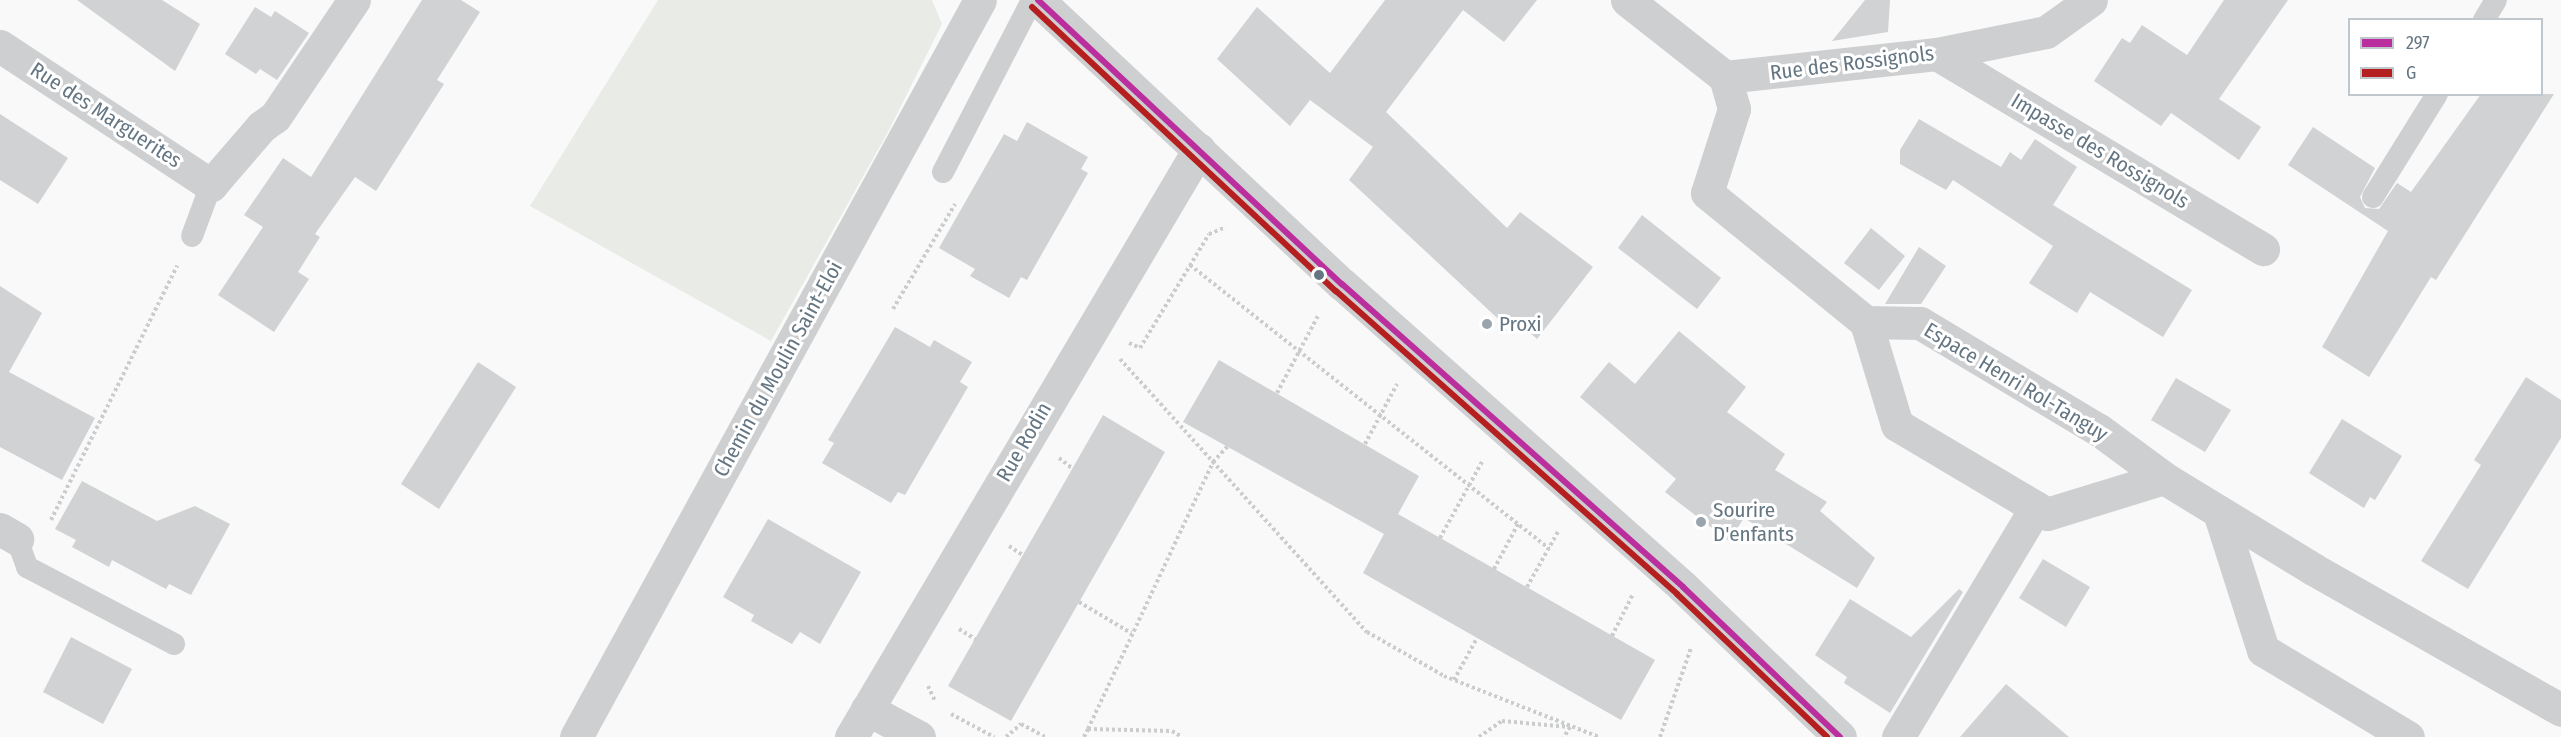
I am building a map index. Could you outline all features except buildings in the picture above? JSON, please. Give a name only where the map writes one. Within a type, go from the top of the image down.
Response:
[{"type":"street","points":[[211,185],[261,127],[275,117],[354,0]]},
{"type":"street","name":"Chemin du Moulin Saint-Eloi","points":[[576,737],[980,0]]},
{"type":"street","points":[[1038,0],[1258,204],[1683,587],[1823,731]]},
{"type":"street","points":[[1627,0],[1725,77],[1734,110],[1707,193],[1866,322],[1897,425],[2047,514],[2164,478]]},
{"type":"street","name":"Rue des Rossignols","points":[[1725,77],[1937,54],[2046,32],[2091,0]]},
{"type":"street","name":"Rue des Marguerites","points":[[0,46],[211,185]]},
{"type":"street","name":"Impasse des Rossignols","points":[[1937,54],[2263,249]]},
{"type":"street","name":"Rue Rodin","points":[[851,737],[1199,149]]},
{"type":"street","name":"Espace Henri Rol-Tanguy","points":[[1866,322],[1920,323],[2099,430],[2164,478],[2219,512],[2561,710]]},
{"type":"street","points":[[1898,737],[2036,507]]},
{"type":"street","points":[[2219,512],[2263,650],[2408,737]]},
{"type":"street","points":[[867,709],[919,737]]},
{"type":"lane","points":[[943,172],[1032,0]]},
{"type":"lane","points":[[2485,18],[2496,0]]},
{"type":"lane","points":[[2373,197],[2436,96]]},
{"type":"lane","points":[[192,236],[211,185]]},
{"type":"lane","points":[[15,545],[174,644]]},
{"type":"path","points":[[1111,366],[1125,341],[1140,348],[1209,234],[1237,223],[1258,204]]},
{"type":"path","points":[[15,545],[192,236]]},
{"type":"path","points":[[1190,265],[1549,549]]},
{"type":"path","points":[[1277,393],[1319,314]]},
{"type":"path","points":[[1117,356],[1367,632],[1454,680],[1599,737]]},
{"type":"path","points":[[1365,444],[1401,376]]},
{"type":"path","points":[[1084,737],[1213,462],[1227,447]]},
{"type":"path","points":[[1053,468],[1064,448]]},
{"type":"path","points":[[1440,538],[1487,454]]},
{"type":"path","points":[[1058,458],[1072,468]]},
{"type":"path","points":[[1494,569],[1518,524]]},
{"type":"path","points":[[1527,587],[1562,524]]},
{"type":"path","points":[[1003,555],[1014,536]]},
{"type":"path","points":[[1008,546],[1023,555]]},
{"type":"path","points":[[1612,636],[1635,591]]},
{"type":"path","points":[[1079,602],[1131,633]]},
{"type":"path","points":[[953,638],[964,620]]},
{"type":"path","points":[[958,629],[975,639]]},
{"type":"path","points":[[1454,680],[1477,638]]},
{"type":"path","points":[[1660,737],[1692,644]]},
{"type":"path","points":[[926,682],[938,707]]},
{"type":"path","points":[[947,712],[994,737]]},
{"type":"path","points":[[1479,737],[1502,721],[1570,727]]},
{"type":"path","points":[[1006,737],[1021,724],[1044,737]]},
{"type":"path","points":[[1564,737],[1570,727]]},
{"type":"path","points":[[1088,729],[1172,731],[1182,737]]},
{"type":"shaded area","points":[[658,0],[932,0],[942,24],[889,130],[771,341],[530,206]]},
{"type":"transit line","name":"297","points":[[1038,0],[1342,284],[1683,587],[1840,737]]},
{"type":"transit line","name":"G","points":[[1032,7],[1336,291],[1677,594],[1827,737]]},
{"type":"place","name":"Proxi","points":[[1487,324]]},
{"type":"place","name":"Sourire D'enfants","points":[[1701,522]]}]
